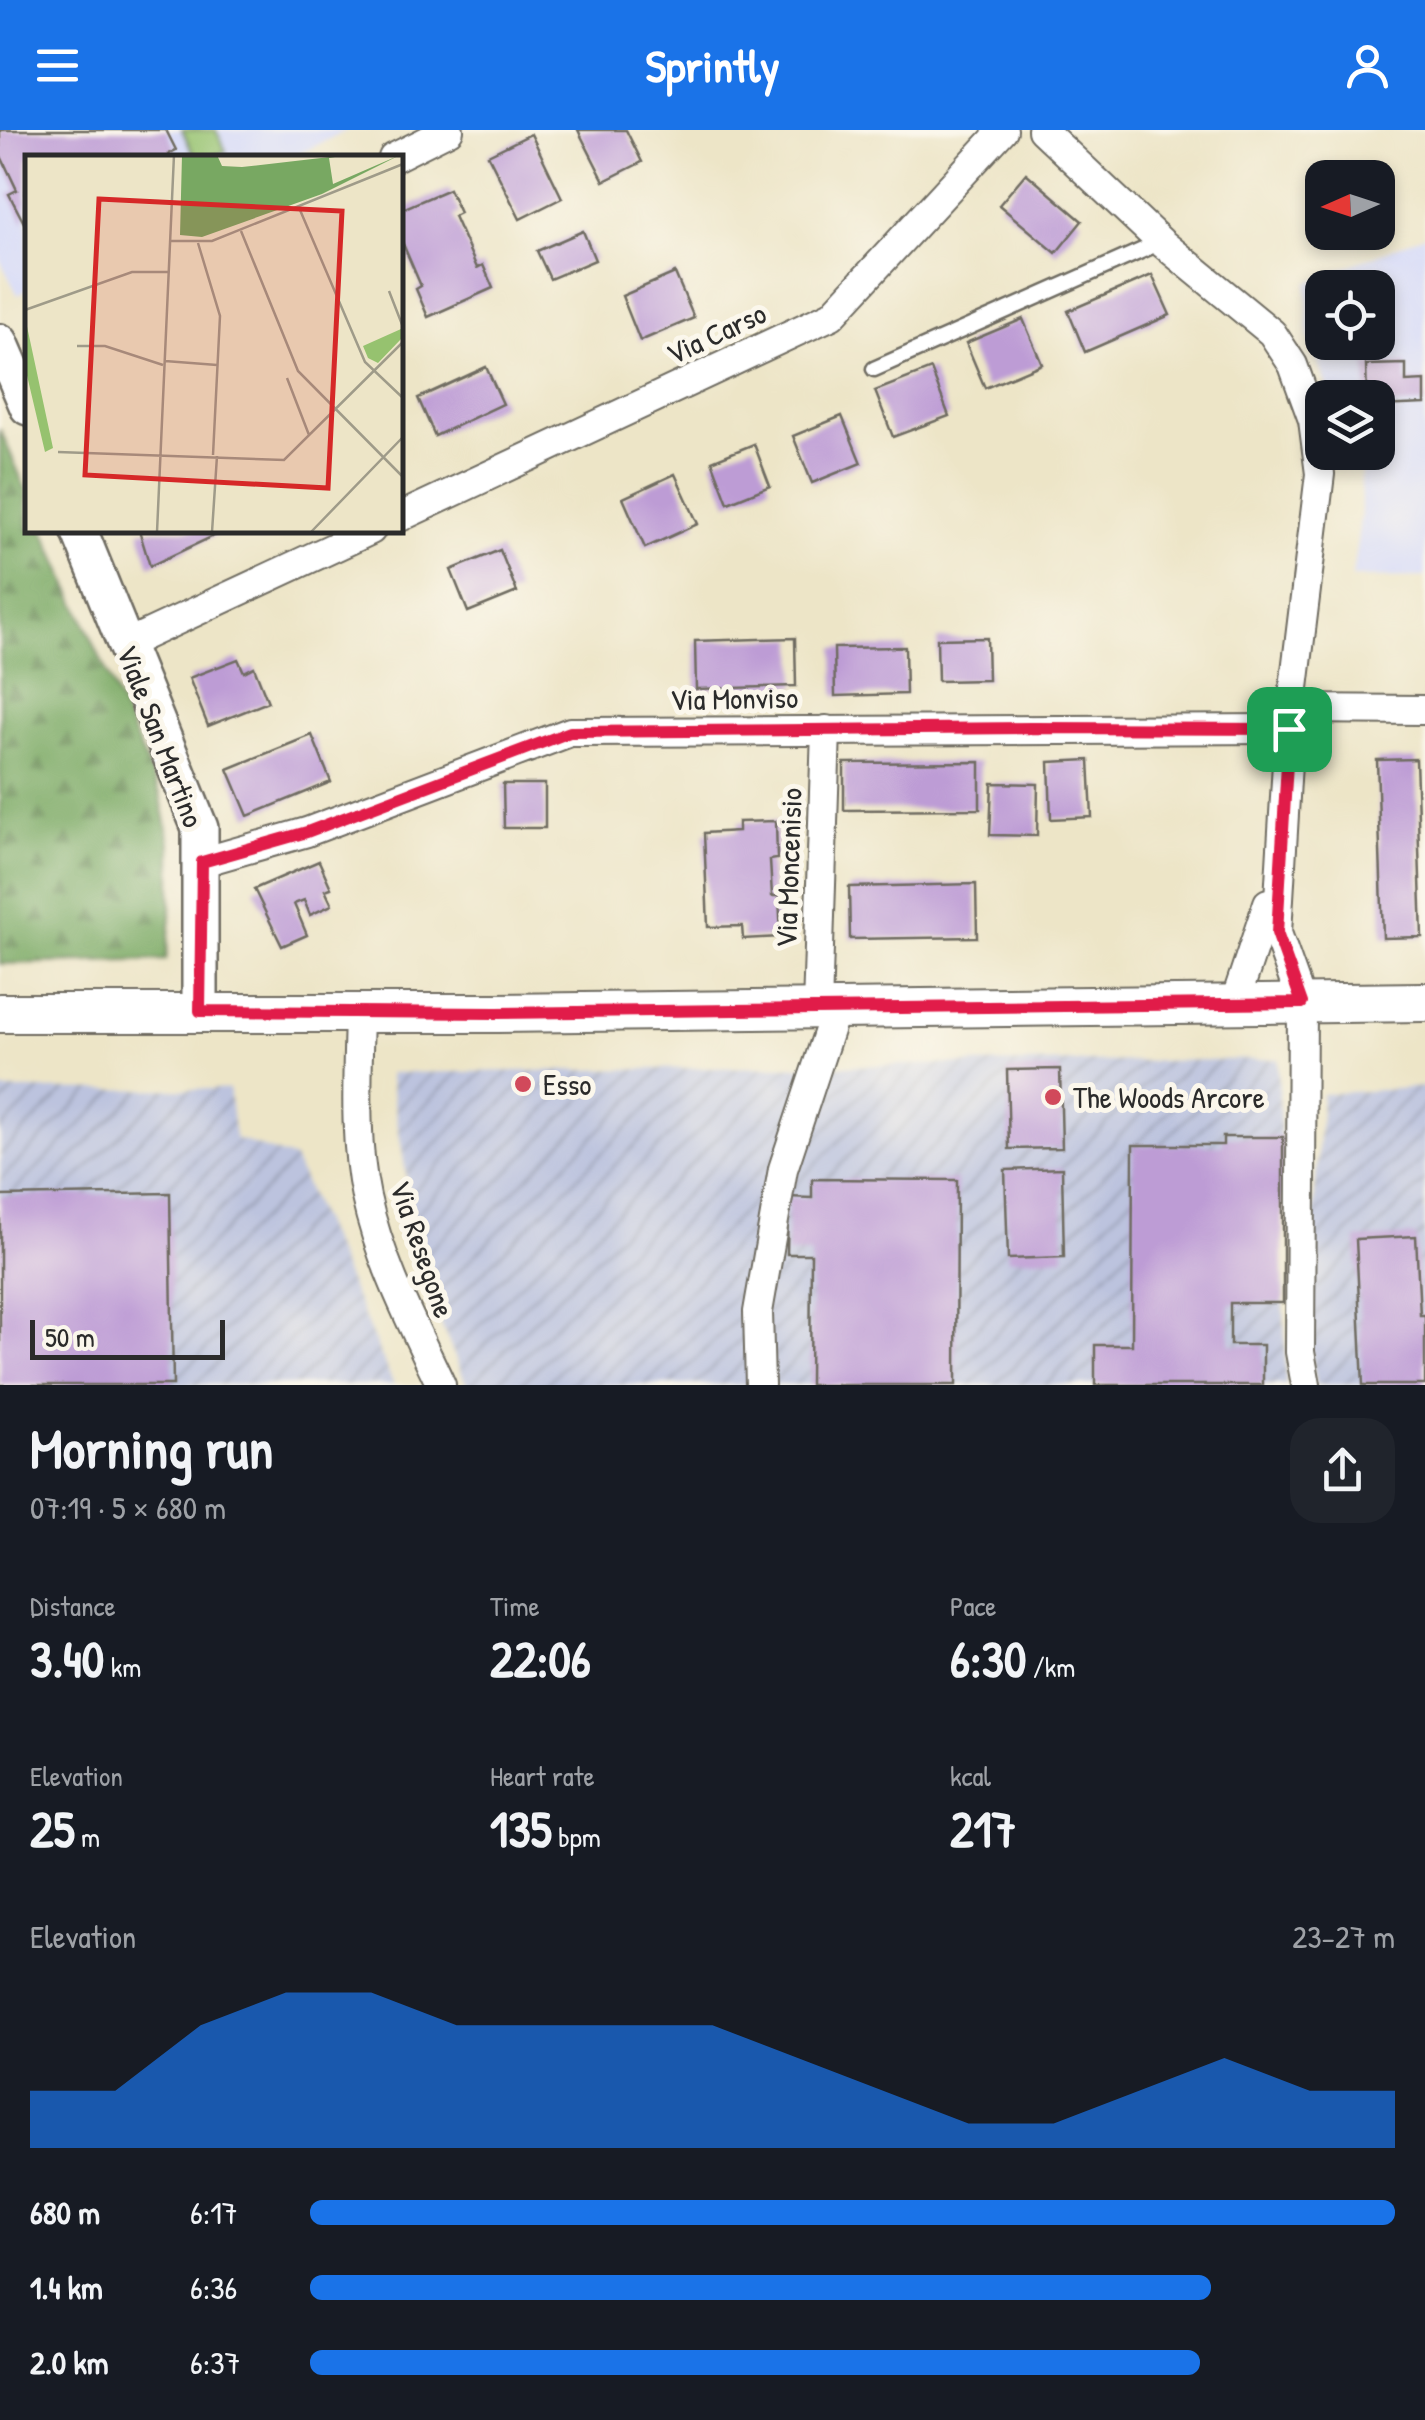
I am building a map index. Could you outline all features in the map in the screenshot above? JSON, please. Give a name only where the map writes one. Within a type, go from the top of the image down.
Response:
[{"type":"main road","points":[[0,1013],[1425,1002]]},
{"type":"street","points":[[399,155],[449,130]]},
{"type":"street","name":"Via Carso","points":[[402,515],[832,315],[1003,130]]},
{"type":"street","points":[[1042,130],[1160,242],[1272,332],[1293,365],[1313,420],[1320,474],[1290,719],[1277,933],[1302,1003],[1300,1352],[1306,1385]]},
{"type":"street","points":[[10,343],[25,396]]},
{"type":"street","name":"Viale San Martino","points":[[80,532],[200,828],[200,1011]]},
{"type":"street","points":[[126,644],[367,532]]},
{"type":"street","name":"Via Monviso","points":[[202,862],[307,832],[570,732],[1290,719],[1425,710]]},
{"type":"street","name":"Via Moncenisio","points":[[760,1385],[758,1312],[783,1170],[826,1009],[826,730]]},
{"type":"street","points":[[1234,1005],[1279,864]]},
{"type":"street","name":"Via Resegone","points":[[360,1011],[357,1122],[366,1198],[400,1297],[441,1385]]},
{"type":"lane","points":[[874,369],[1160,242]]},
{"type":"shaded area","points":[[0,130],[348,130],[296,155],[25,155],[25,291],[18,295],[0,260]]},
{"type":"shaded area","points":[[1425,235],[1425,577],[1352,578],[1361,513],[1361,470],[1395,470],[1395,380],[1325,380],[1317,360],[1395,360],[1395,270],[1339,270]]},
{"type":"shaded area","points":[[1278,1059],[1286,1385],[467,1385],[425,1288],[389,1073]]},
{"type":"shaded area","points":[[1425,1087],[1425,1385],[1315,1385],[1307,1307],[1322,1094]]},
{"type":"shaded area","points":[[229,1089],[235,1138],[294,1159],[394,1385],[0,1385],[0,1090]]},
{"type":"green space","points":[[182,130],[216,130],[226,151],[194,155]]},
{"type":"green space","points":[[0,429],[25,487],[25,532],[45,532],[160,794],[171,847],[171,918],[166,960],[0,964]]},
{"type":"building","points":[[0,130],[166,130],[176,150],[170,155],[25,155],[24,223],[9,194],[17,190],[0,154]]},
{"type":"building","points":[[578,130],[626,130],[642,162],[604,181]]},
{"type":"building","points":[[531,134],[562,198],[520,219],[488,155]]},
{"type":"building","points":[[1026,173],[1082,221],[1056,253],[999,205]]},
{"type":"building","points":[[449,189],[460,213],[454,216],[477,268],[483,265],[493,288],[428,317],[416,289],[421,286],[402,242],[402,209]]},
{"type":"building","points":[[583,231],[595,260],[550,279],[537,251]]},
{"type":"building","points":[[675,273],[694,318],[640,341],[622,296]]},
{"type":"building","points":[[1152,275],[1170,315],[1085,352],[1068,311]]},
{"type":"building","points":[[1023,319],[1042,364],[985,388],[966,343]]},
{"type":"building","points":[[1406,364],[1406,382],[1425,381],[1425,404],[1395,405],[1395,380],[1366,380],[1366,365]]},
{"type":"building","points":[[486,367],[503,404],[435,436],[418,398]]},
{"type":"building","points":[[931,369],[949,416],[893,437],[875,391]]},
{"type":"building","points":[[842,416],[861,463],[812,483],[793,436]]},
{"type":"building","points":[[754,444],[770,486],[728,503],[712,461]]},
{"type":"building","points":[[675,474],[698,524],[645,548],[623,498]]},
{"type":"building","points":[[140,532],[220,533],[150,566]]},
{"type":"building","points":[[500,550],[517,592],[468,612],[451,570]]},
{"type":"building","points":[[795,638],[796,686],[696,689],[695,641]]},
{"type":"building","points":[[987,638],[988,680],[938,681],[937,639]]},
{"type":"building","points":[[905,647],[906,694],[835,696],[834,648]]},
{"type":"building","points":[[238,659],[244,672],[254,667],[268,702],[208,726],[189,678]]},
{"type":"building","points":[[312,735],[331,782],[248,816],[228,769]]},
{"type":"building","points":[[1416,759],[1422,937],[1383,938],[1377,760]]},
{"type":"building","points":[[1089,760],[1092,817],[1051,819],[1049,762]]},
{"type":"building","points":[[980,762],[980,809],[844,810],[844,763]]},
{"type":"building","points":[[992,783],[1038,784],[1037,836],[990,835]]},
{"type":"building","points":[[503,784],[545,784],[545,828],[504,828]]},
{"type":"building","points":[[776,821],[777,859],[770,860],[772,896],[779,896],[781,937],[743,939],[742,926],[708,927],[704,833],[738,831],[738,822]]},
{"type":"building","points":[[319,861],[331,888],[325,890],[332,905],[310,915],[304,900],[294,904],[307,935],[282,946],[254,889]]},
{"type":"building","points":[[976,884],[977,937],[850,939],[849,887]]},
{"type":"building","points":[[1060,1069],[1062,1148],[1009,1149],[1007,1070]]},
{"type":"building","points":[[1223,1137],[1283,1137],[1283,1303],[1230,1303],[1230,1345],[1263,1345],[1263,1385],[1095,1385],[1095,1345],[1132,1345],[1133,1145],[1223,1145]]},
{"type":"building","points":[[1062,1168],[1064,1257],[1008,1259],[1005,1170]]},
{"type":"building","points":[[812,1179],[957,1180],[956,1385],[810,1385],[811,1254],[787,1254],[788,1197],[812,1198]]},
{"type":"building","points":[[170,1193],[173,1385],[0,1385],[0,1196]]},
{"type":"building","points":[[1416,1236],[1420,1315],[1425,1315],[1425,1385],[1363,1385],[1356,1239]]},
{"type":"place","name":"Esso","points":[[523,1084]]},
{"type":"place","name":"The Woods Arcore","points":[[1053,1097]]},
{"type":"route","points":[[1289,729],[1277,933],[1302,1003],[496,1013],[200,1011],[202,862],[307,832],[570,732],[1289,729]]}]
